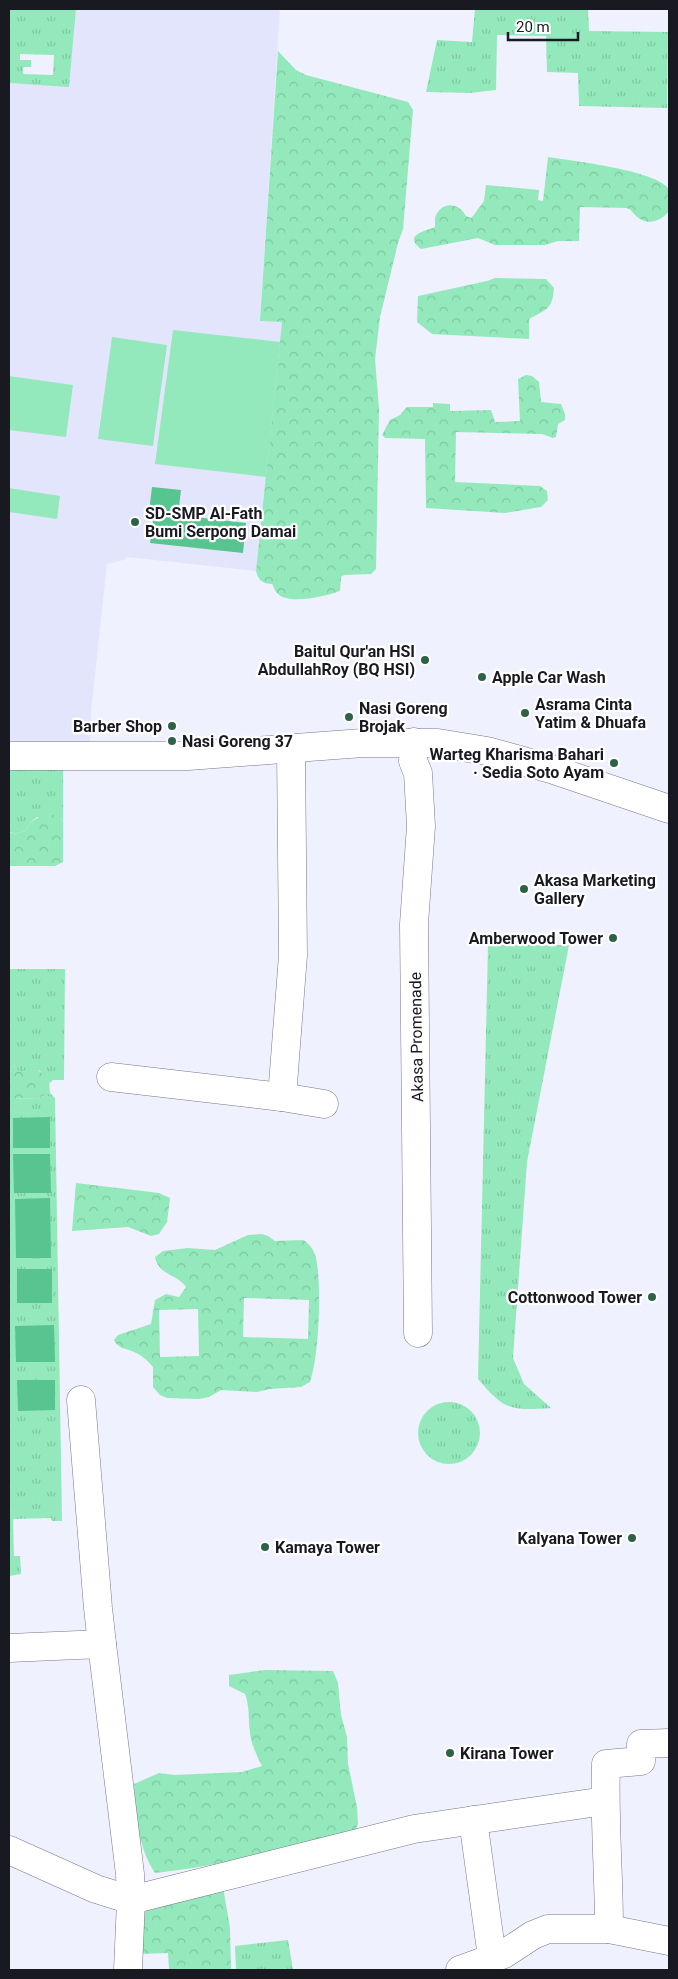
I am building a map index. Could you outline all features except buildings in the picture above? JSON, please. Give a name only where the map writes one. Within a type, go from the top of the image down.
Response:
[{"type":"street","points":[[9,756],[188,756],[363,743],[414,742],[446,744],[502,755],[551,769],[669,809]]},
{"type":"street","name":"Akasa Promenade","points":[[414,742],[413,761],[418,773],[421,826],[414,924],[418,1333]]},
{"type":"street","points":[[282,1097],[293,955],[292,749]]},
{"type":"street","points":[[111,1077],[282,1097],[324,1104]]},
{"type":"street","points":[[81,1400],[98,1608],[130,1874],[131,1900],[128,1970]]},
{"type":"street","points":[[9,1648],[102,1644]]},
{"type":"street","points":[[641,1761],[641,1744],[669,1743]]},
{"type":"street","points":[[610,1929],[610,1888],[605,1801],[606,1764],[669,1759]]},
{"type":"street","points":[[9,1850],[96,1889],[131,1900],[414,1829],[605,1801]]},
{"type":"street","points":[[473,1820],[492,1957]]},
{"type":"street","points":[[460,1970],[504,1954],[533,1935],[548,1929],[610,1929],[669,1941]]},
{"type":"shaded area","points":[[76,9],[280,9],[260,321],[282,322],[256,571],[127,557],[123,560],[107,564],[91,712],[90,744],[9,743],[9,83],[69,86]]},
{"type":"shaded area","points":[[152,487],[181,490],[178,515],[246,523],[243,553],[150,543],[154,513],[149,512]]},
{"type":"shaded area","points":[[50,1117],[50,1148],[13,1148],[13,1118]]},
{"type":"shaded area","points":[[13,1154],[50,1154],[51,1193],[14,1193]]},
{"type":"shaded area","points":[[50,1198],[51,1258],[16,1258],[15,1199]]},
{"type":"shaded area","points":[[17,1269],[52,1269],[52,1303],[17,1303]]},
{"type":"shaded area","points":[[54,1325],[55,1362],[16,1362],[15,1326]]},
{"type":"shaded area","points":[[17,1380],[55,1380],[55,1410],[18,1411]]},
{"type":"green space","points":[[9,9],[76,9],[69,87],[9,83]],"holes":[[[20,54],[54,55],[53,75],[23,74],[23,67],[31,67],[31,60],[20,60]]]},
{"type":"green space","points":[[475,9],[588,9],[589,31],[668,32],[667,108],[579,106],[578,73],[547,72],[546,36],[497,35],[496,90],[470,93],[426,92],[437,40],[472,42]]},
{"type":"green space","points":[[278,51],[296,70],[306,75],[408,102],[413,110],[403,229],[380,317],[375,359],[379,409],[376,569],[371,574],[344,575],[341,577],[340,591],[318,597],[299,599],[290,599],[278,594],[272,584],[264,582],[258,577],[256,571],[282,322],[260,321]]},
{"type":"green space","points":[[548,157],[613,167],[661,182],[669,189],[669,211],[662,218],[649,222],[640,219],[626,208],[580,207],[579,241],[558,241],[545,245],[495,245],[478,238],[421,249],[416,244],[415,237],[435,227],[437,213],[445,206],[454,206],[471,218],[484,201],[486,185],[539,190],[538,200],[543,201]]},
{"type":"green space","points":[[495,278],[546,279],[554,288],[552,301],[548,308],[529,319],[529,339],[432,334],[417,322],[418,296]]},
{"type":"green space","points":[[173,330],[280,342],[266,477],[155,464]]},
{"type":"green space","points":[[112,337],[167,345],[153,446],[98,439]]},
{"type":"green space","points":[[526,375],[532,376],[539,382],[541,402],[561,404],[565,420],[558,424],[556,437],[553,438],[542,434],[456,432],[455,482],[540,486],[547,491],[548,500],[541,507],[505,513],[426,508],[425,439],[385,438],[382,435],[390,420],[400,415],[407,407],[433,407],[433,403],[450,404],[450,411],[491,410],[495,422],[520,421],[518,379]]},
{"type":"green space","points":[[9,376],[73,385],[66,437],[9,430]]},
{"type":"green space","points":[[9,488],[60,496],[57,519],[9,512]]},
{"type":"green space","points":[[9,768],[63,768],[63,822],[60,818],[37,817],[25,831],[15,834],[10,832]]},
{"type":"green space","points":[[44,814],[55,815],[63,822],[63,862],[55,866],[9,866],[9,832],[15,834],[25,831],[31,822]]},
{"type":"green space","points":[[488,945],[569,945],[527,1162],[513,1358],[524,1384],[551,1408],[526,1409],[509,1406],[495,1397],[478,1379]]},
{"type":"green space","points":[[9,969],[65,969],[64,1080],[53,1080],[50,1083],[39,1070],[20,1072],[9,1062]]},
{"type":"green space","points":[[9,1062],[20,1072],[30,1069],[39,1071],[49,1080],[50,1093],[38,1098],[9,1099]]},
{"type":"green space","points":[[50,1093],[55,1098],[62,1521],[52,1521],[51,1518],[13,1519],[14,1556],[20,1556],[21,1574],[9,1576],[9,1099],[38,1098]]},
{"type":"green space","points":[[76,1183],[159,1193],[170,1198],[167,1222],[159,1234],[151,1236],[128,1227],[72,1231]]},
{"type":"green space","points":[[262,1234],[275,1241],[303,1240],[310,1245],[314,1252],[318,1270],[319,1321],[316,1356],[310,1382],[301,1387],[270,1389],[257,1392],[221,1390],[209,1397],[199,1399],[167,1398],[160,1395],[153,1387],[153,1367],[142,1356],[120,1347],[114,1340],[118,1335],[151,1324],[155,1300],[166,1294],[179,1297],[186,1287],[178,1279],[160,1268],[155,1257],[163,1251],[188,1248],[215,1250],[248,1235]],"holes":[[[244,1298],[309,1300],[308,1339],[243,1337]],[[198,1309],[199,1356],[160,1357],[159,1310]]]},
{"type":"green space","points":[[449,1402],[461,1405],[471,1411],[477,1421],[480,1433],[477,1445],[471,1455],[461,1461],[449,1464],[437,1461],[427,1455],[421,1445],[418,1433],[421,1421],[427,1411],[437,1405]]},
{"type":"green space","points":[[265,1670],[333,1671],[338,1683],[341,1715],[347,1737],[348,1764],[357,1807],[358,1824],[354,1834],[230,1861],[155,1873],[149,1863],[138,1830],[134,1784],[159,1773],[174,1775],[242,1772],[262,1766],[252,1741],[245,1694],[229,1686],[229,1675]]},
{"type":"green space","points":[[223,1887],[230,1928],[231,1970],[169,1970],[168,1953],[140,1954],[137,1907]]},
{"type":"green space","points":[[288,1940],[293,1970],[236,1970],[235,1946]]},
{"type":"place","name":"SD-SMP Al-Fath Bumi Serpong Damai","points":[[135,522]]},
{"type":"place","name":"Baitul Qur'an HSI AbdullahRoy (BQ HSI)","points":[[425,660]]},
{"type":"place","name":"Apple Car Wash","points":[[482,677]]},
{"type":"place","name":"Asrama Cinta Yatim & Dhuafa","points":[[525,713]]},
{"type":"place","name":"Nasi Goreng Brojak","points":[[349,717]]},
{"type":"place","name":"Barber Shop","points":[[172,726]]},
{"type":"place","name":"Nasi Goreng 37","points":[[172,741]]},
{"type":"place","name":"Warteg Kharisma Bahari · Sedia Soto Ayam","points":[[614,763]]},
{"type":"place","name":"Akasa Marketing Gallery","points":[[524,889]]},
{"type":"place","name":"Amberwood Tower","points":[[613,938]]},
{"type":"place","name":"Cottonwood Tower","points":[[652,1297]]},
{"type":"place","name":"Kalyana Tower","points":[[632,1538]]},
{"type":"place","name":"Kamaya Tower","points":[[265,1547]]},
{"type":"place","name":"Kirana Tower","points":[[450,1753]]}]
